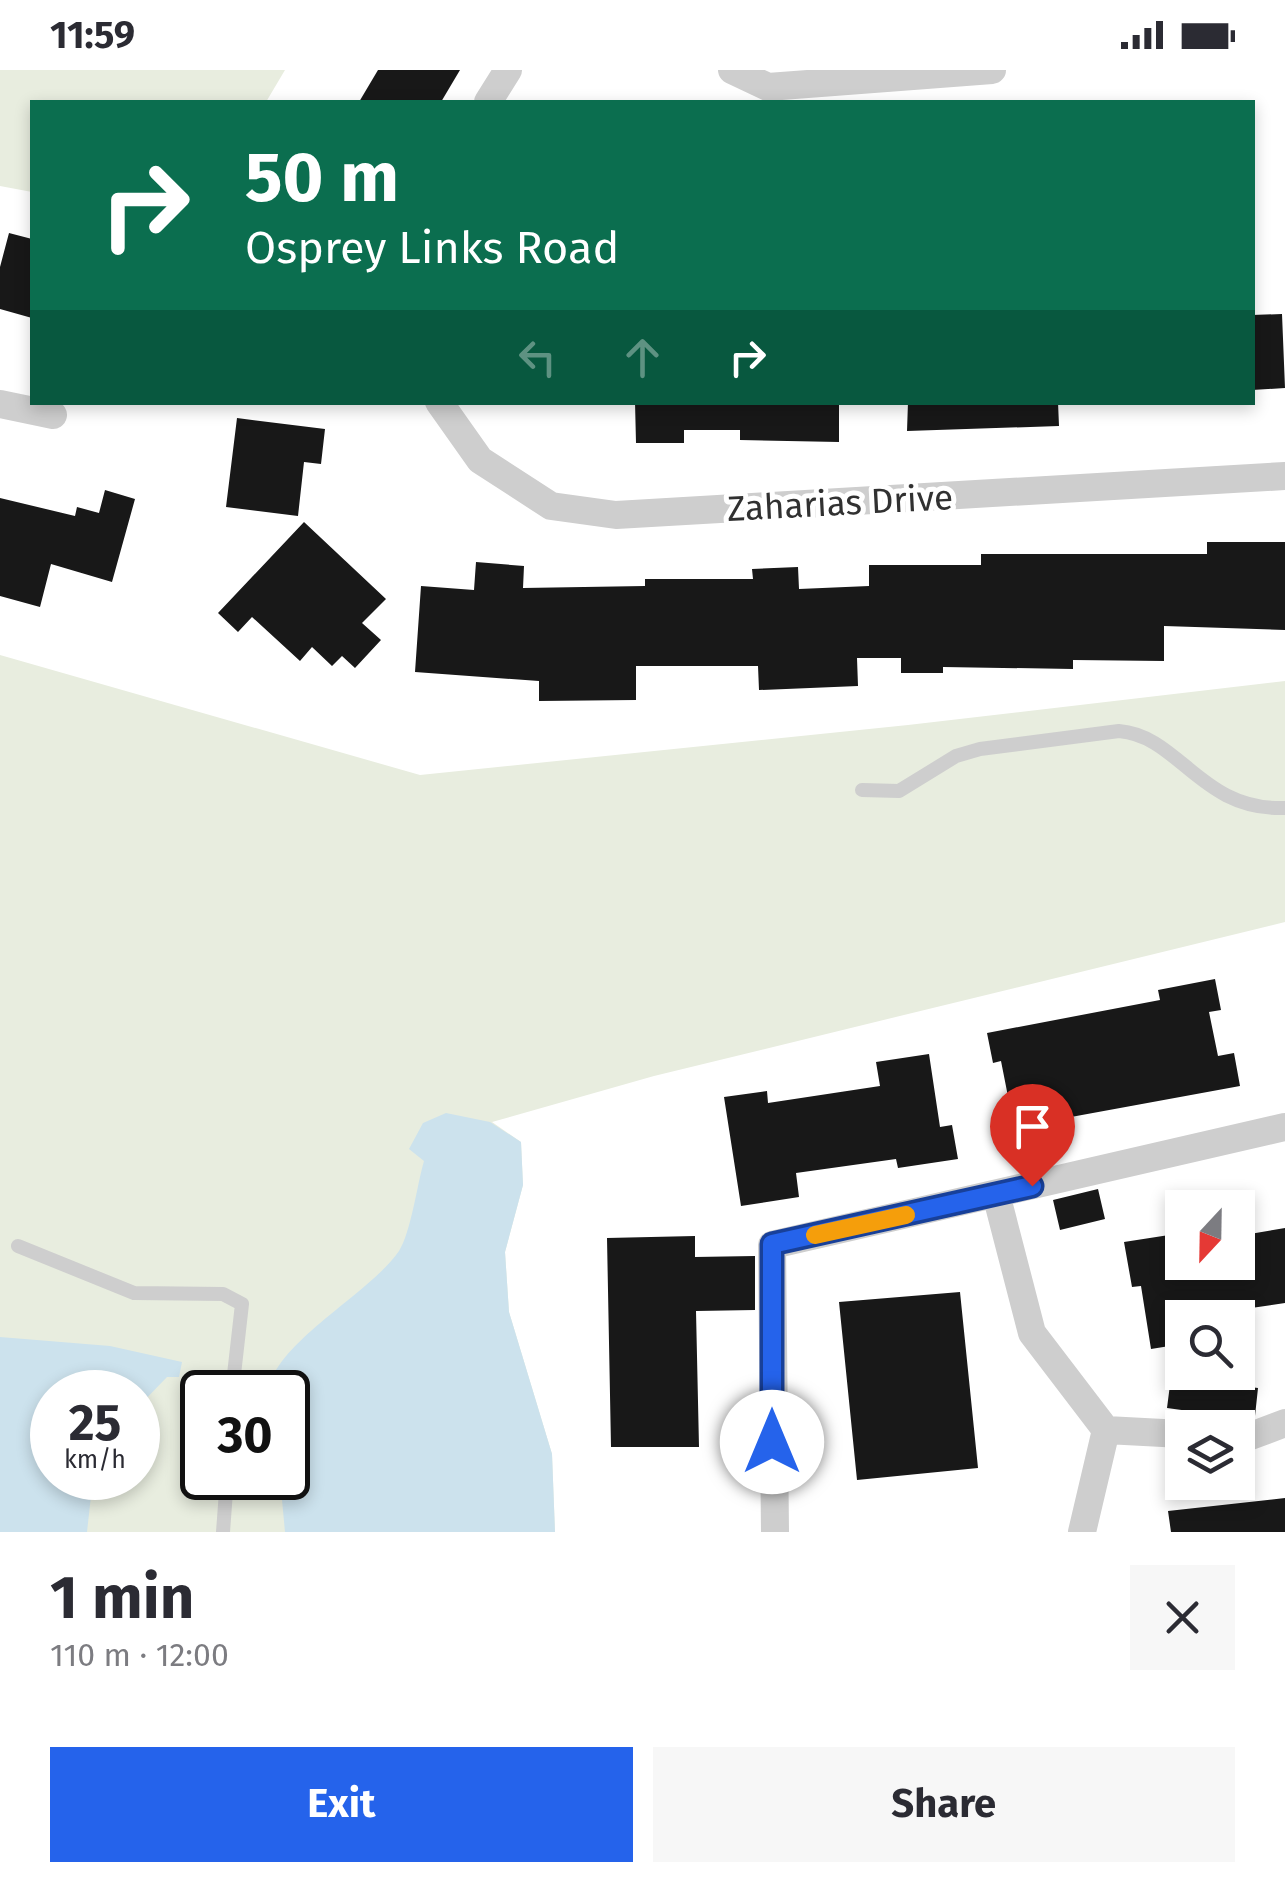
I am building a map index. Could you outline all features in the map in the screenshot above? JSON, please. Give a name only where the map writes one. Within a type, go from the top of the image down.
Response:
[{"type":"street","points":[[489,100],[508,70]]},
{"type":"street","points":[[732,70],[768,88],[992,70]]},
{"type":"street","points":[[0,404],[54,415]]},
{"type":"street","name":"Zaharias Drive","points":[[442,405],[480,460],[551,506],[616,515],[1285,476]]},
{"type":"street","points":[[775,1532],[772,1244],[1285,1127]]},
{"type":"street","points":[[996,1194],[1032,1333],[1106,1430],[1165,1433]]},
{"type":"street","points":[[1255,1434],[1285,1423]]},
{"type":"street","points":[[1082,1532],[1106,1430]]},
{"type":"lane","points":[[862,790],[899,791],[956,756],[980,749],[1119,731],[1134,732],[1152,742],[1212,790],[1252,807],[1285,808]]},
{"type":"lane","points":[[18,1246],[134,1293],[223,1294],[236,1298],[242,1304],[243,1314],[233,1370]]},
{"type":"lane","points":[[223,1532],[225,1500]]},
{"type":"shaded area","points":[[0,70],[285,70],[267,100],[30,100],[30,192],[0,186]]},
{"type":"shaded area","points":[[0,655],[420,775],[908,725],[1285,681],[1285,922],[654,1076],[492,1122],[521,1142],[523,1185],[505,1252],[509,1312],[552,1454],[555,1532],[0,1532]]},
{"type":"water","points":[[446,1113],[490,1122],[521,1142],[523,1185],[505,1252],[509,1312],[552,1454],[555,1532],[285,1532],[282,1500],[310,1500],[310,1370],[277,1370],[304,1338],[399,1251],[424,1161],[409,1149],[423,1123]]},
{"type":"water","points":[[0,1337],[110,1346],[182,1362],[179,1377],[167,1377],[160,1384],[160,1370],[30,1370],[30,1500],[91,1500],[87,1532],[0,1532]]},
{"type":"building","points":[[378,70],[460,70],[442,100],[360,100]]},
{"type":"building","points":[[9,233],[30,238],[30,317],[0,309],[0,267]]},
{"type":"building","points":[[1282,314],[1285,388],[1255,390],[1255,315]]},
{"type":"building","points":[[635,405],[839,405],[839,442],[740,440],[740,430],[684,430],[684,443],[636,443]]},
{"type":"building","points":[[908,405],[1058,405],[1059,426],[907,431]]},
{"type":"building","points":[[237,418],[325,429],[321,464],[304,462],[298,516],[226,507]]},
{"type":"building","points":[[105,490],[135,499],[112,582],[51,564],[40,607],[0,596],[0,498],[75,516],[77,507],[99,513]]},
{"type":"building","points":[[304,522],[386,599],[362,623],[381,640],[355,668],[342,656],[332,666],[312,647],[300,661],[252,617],[238,632],[218,613]]},
{"type":"building","points":[[1207,542],[1285,542],[1285,630],[1164,626],[1164,661],[1073,660],[1073,669],[943,667],[943,673],[901,673],[901,658],[857,658],[858,686],[759,690],[758,666],[636,666],[636,700],[539,701],[539,681],[415,672],[421,586],[474,590],[476,562],[524,566],[523,588],[645,586],[645,579],[753,579],[752,569],[798,567],[799,589],[869,586],[869,565],[981,565],[981,554],[1207,554]]},
{"type":"building","points":[[1215,979],[1221,1010],[1209,1012],[1218,1056],[1234,1053],[1240,1086],[1071,1117],[1073,1127],[1016,1137],[1001,1061],[993,1063],[987,1033],[1160,1000],[1158,990]]},
{"type":"building","points":[[929,1054],[940,1127],[952,1125],[958,1159],[898,1168],[896,1159],[796,1173],[799,1197],[741,1206],[724,1097],[767,1091],[768,1103],[880,1086],[876,1062]]},
{"type":"building","points":[[1098,1189],[1105,1219],[1060,1230],[1053,1200]]},
{"type":"building","points":[[1285,1228],[1285,1303],[1255,1307],[1255,1300],[1165,1300],[1165,1347],[1151,1349],[1141,1286],[1132,1287],[1124,1242],[1165,1236],[1165,1280],[1255,1280],[1255,1233]]},
{"type":"building","points":[[695,1236],[695,1257],[755,1256],[755,1310],[696,1311],[699,1447],[611,1447],[607,1238]]},
{"type":"building","points":[[960,1292],[978,1468],[857,1480],[839,1302]]},
{"type":"building","points":[[1258,1388],[1255,1416],[1255,1410],[1167,1408],[1169,1390]]},
{"type":"building","points":[[1285,1498],[1285,1532],[1171,1532],[1168,1511]]},
{"type":"slow traffic","points":[[815,1235],[906,1215]]},
{"type":"route","points":[[772,1442],[772,1244],[1032,1186]]}]
